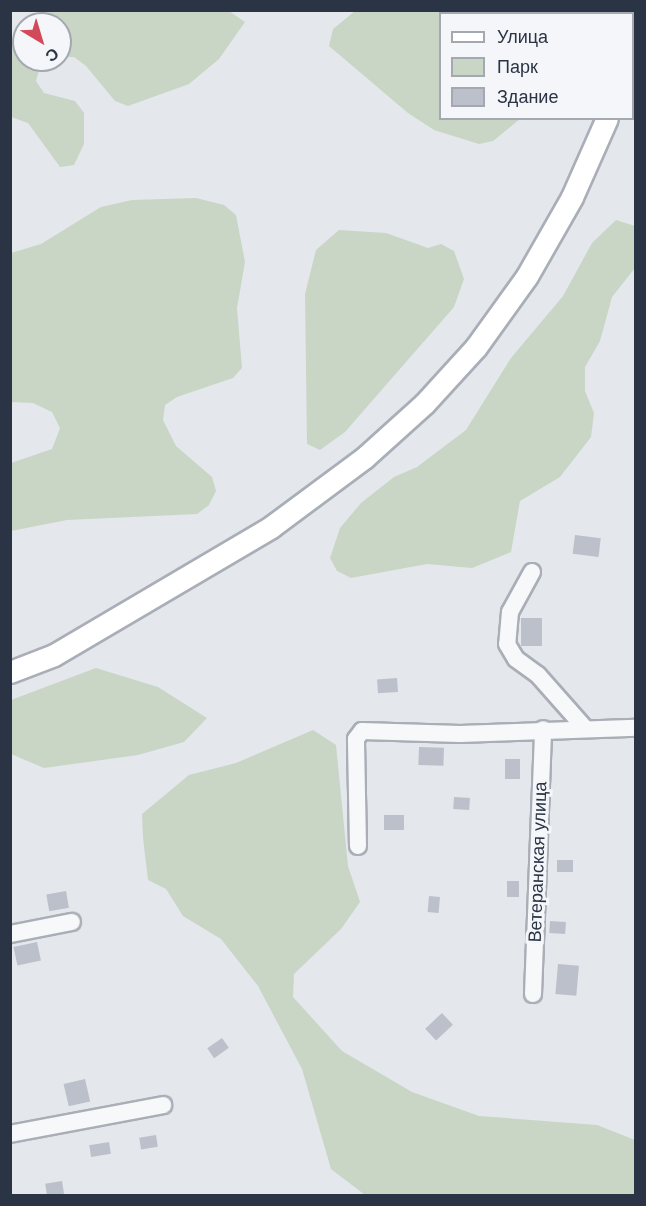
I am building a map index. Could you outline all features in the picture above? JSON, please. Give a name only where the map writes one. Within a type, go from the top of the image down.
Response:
[{"type":"main road","points":[[10,672],[54,655],[272,527],[364,458],[424,404],[476,347],[527,276],[572,197],[606,120]]},
{"type":"street","points":[[532,572],[510,612],[507,644],[516,659],[538,675],[584,727]]},
{"type":"street","points":[[358,846],[356,739],[362,731],[636,728]]},
{"type":"street","name":"Ветеранская улица","points":[[533,994],[543,729]]},
{"type":"street","points":[[10,934],[72,922]]},
{"type":"street","points":[[10,1134],[163,1105]]},
{"type":"green space","points":[[600,10],[602,12],[439,12],[439,120],[519,120],[493,141],[479,144],[434,130],[408,113],[329,46],[333,29],[355,11]]},
{"type":"green space","points":[[229,11],[245,22],[219,59],[189,84],[128,106],[115,101],[86,66],[72,57],[72,12],[44,12]]},
{"type":"green space","points":[[11,41],[12,72],[39,72],[36,81],[44,93],[75,101],[84,113],[84,144],[74,165],[60,167],[28,123],[11,117]]},
{"type":"green space","points":[[196,198],[224,205],[236,215],[245,262],[237,308],[242,368],[233,378],[177,397],[165,405],[163,420],[176,446],[212,477],[216,491],[209,505],[197,514],[67,520],[11,531],[11,463],[52,449],[60,428],[52,412],[33,403],[11,402],[11,253],[41,244],[101,207],[132,200]]},
{"type":"green space","points":[[616,220],[635,226],[635,268],[612,297],[600,341],[585,367],[585,391],[594,413],[591,437],[560,477],[520,501],[511,552],[472,568],[427,564],[351,578],[337,571],[330,558],[340,528],[361,503],[394,477],[417,467],[466,430],[511,358],[563,296],[592,243]]},
{"type":"green space","points":[[339,230],[386,233],[428,248],[441,244],[454,251],[464,279],[454,307],[345,432],[320,450],[307,444],[305,294],[316,250]]},
{"type":"green space","points":[[96,668],[158,687],[207,718],[184,742],[138,755],[44,768],[11,754],[11,700]]},
{"type":"green space","points":[[313,730],[336,745],[348,866],[360,902],[341,929],[294,974],[293,997],[342,1051],[412,1092],[479,1116],[597,1125],[635,1140],[635,1195],[365,1195],[331,1169],[302,1069],[258,986],[221,939],[183,916],[166,889],[148,880],[142,814],[189,775],[236,763]]},
{"type":"building","points":[[575,535],[601,538],[598,557],[573,554]]},
{"type":"building","points":[[521,618],[542,618],[542,646],[521,646]]},
{"type":"building","points":[[397,678],[398,692],[378,693],[377,679]]},
{"type":"building","points":[[419,747],[444,748],[443,766],[418,765]]},
{"type":"building","points":[[505,759],[520,759],[520,779],[505,779]]},
{"type":"building","points":[[454,797],[470,798],[469,810],[453,809]]},
{"type":"building","points":[[384,815],[404,815],[404,830],[384,830]]},
{"type":"building","points":[[557,860],[573,860],[573,872],[557,872]]},
{"type":"building","points":[[507,881],[519,881],[519,897],[507,897]]},
{"type":"building","points":[[66,891],[69,908],[49,911],[46,894]]},
{"type":"building","points":[[429,896],[440,897],[439,913],[428,912]]},
{"type":"building","points":[[550,921],[566,922],[565,934],[549,933]]},
{"type":"building","points":[[37,942],[41,961],[17,966],[14,947]]},
{"type":"building","points":[[558,964],[579,966],[576,996],[555,994]]},
{"type":"building","points":[[442,1013],[453,1025],[436,1040],[425,1029]]},
{"type":"building","points":[[222,1038],[229,1048],[214,1058],[207,1048]]},
{"type":"building","points":[[85,1079],[90,1101],[69,1106],[64,1084]]},
{"type":"building","points":[[156,1135],[158,1147],[141,1150],[139,1138]]},
{"type":"building","points":[[109,1142],[111,1154],[91,1157],[89,1145]]},
{"type":"building","points":[[62,1181],[64,1194],[47,1196],[45,1184]]}]
